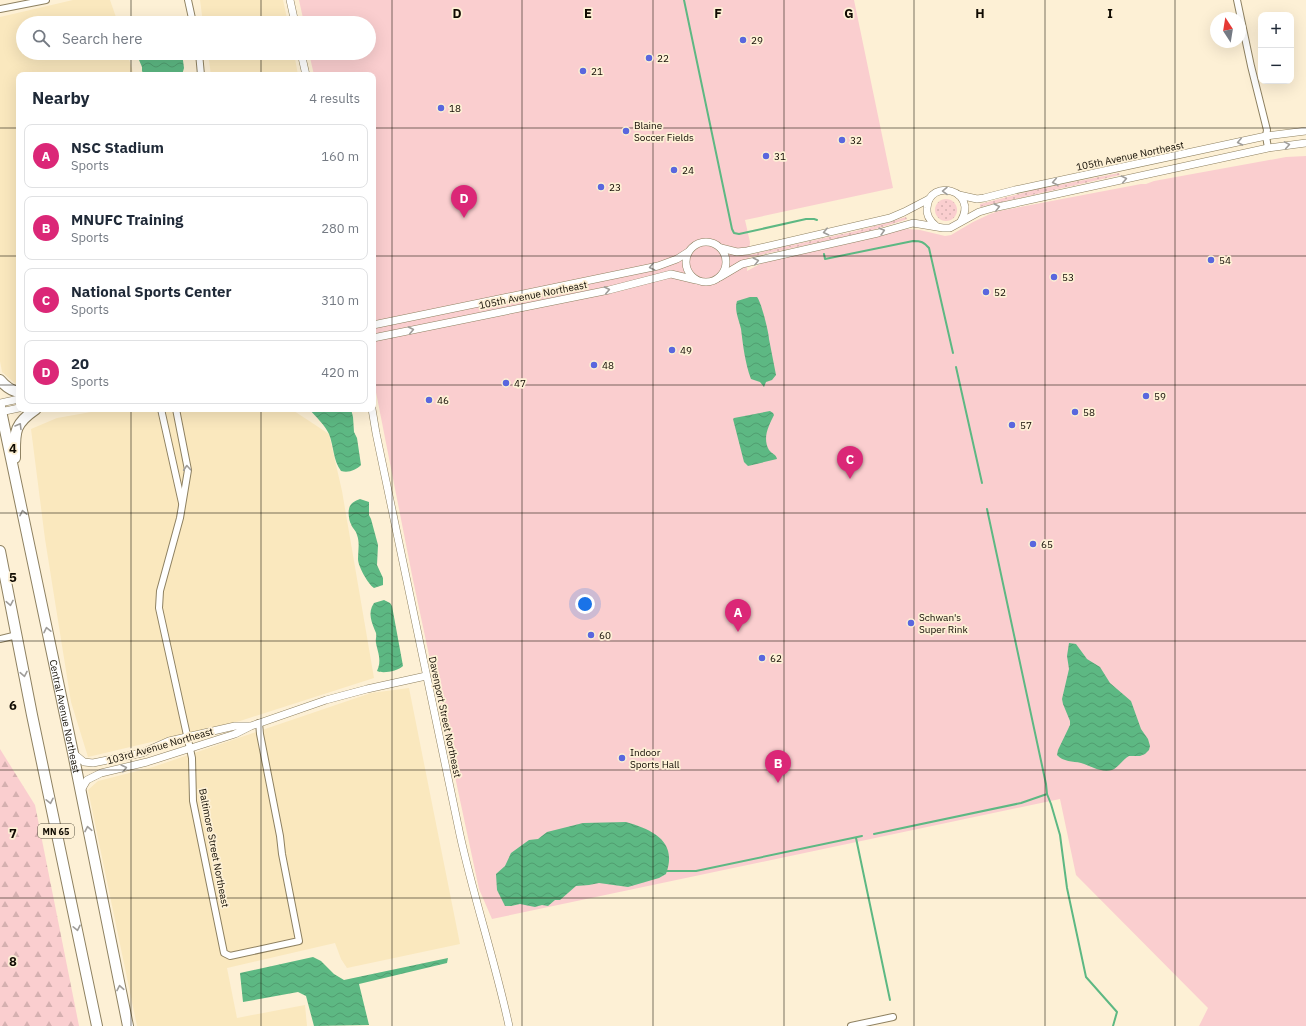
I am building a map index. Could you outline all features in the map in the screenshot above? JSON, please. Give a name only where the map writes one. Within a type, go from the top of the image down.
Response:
[{"type":"highway","points":[[0,380],[7,388],[16,392]]},
{"type":"highway","name":"Central Avenue Northeast","points":[[0,408],[128,1026]]},
{"type":"highway","points":[[15,478],[16,430],[19,424],[31,412]]},
{"type":"highway","name":"MN 65","points":[[0,551],[97,1026]]},
{"type":"street","points":[[0,9],[46,0]]},
{"type":"street","points":[[188,0],[191,16]]},
{"type":"street","points":[[290,0],[293,16]]},
{"type":"street","points":[[1237,0],[1267,130],[1266,136],[1268,148]]},
{"type":"street","points":[[199,60],[201,72]]},
{"type":"street","points":[[303,60],[305,72]]},
{"type":"street","name":"105th Avenue Northeast","points":[[376,324],[658,266],[677,259],[700,242],[714,243],[721,248],[737,252],[747,251],[890,218],[929,199],[936,192],[945,190],[977,199],[984,198],[1266,136],[1306,131]]},
{"type":"street","name":"105th Avenue Northeast","points":[[376,337],[609,290],[671,274],[708,282],[716,280],[742,264],[878,233],[912,223],[950,228],[956,226],[961,221],[993,208],[1268,148],[1306,143]]},
{"type":"street","points":[[959,195],[964,205],[964,216],[961,221]]},
{"type":"street","points":[[929,199],[926,212],[936,226]]},
{"type":"street","points":[[720,277],[726,266],[726,260],[721,248]]},
{"type":"street","points":[[688,252],[686,264],[691,276],[696,280]]},
{"type":"street","points":[[0,408],[16,400]]},
{"type":"street","points":[[0,408],[16,408]]},
{"type":"street","name":"Baltimore Street Northeast","points":[[162,412],[182,507]]},
{"type":"street","name":"Baltimore Street Northeast","points":[[177,412],[188,470],[182,507],[160,591],[159,608],[192,763],[193,801],[224,953],[230,956],[299,941],[259,723]]},
{"type":"street","name":"Davenport Street Northeast","points":[[372,412],[426,676],[467,866],[492,953],[509,1026]]},
{"type":"street","points":[[0,639],[17,635]]},
{"type":"street","name":"103rd Avenue Northeast","points":[[80,792],[87,780],[101,773],[147,762],[235,734],[259,723],[345,694],[426,676]]},
{"type":"street","name":"103rd Avenue Northeast","points":[[72,753],[84,762],[93,763],[142,753],[169,741],[235,726],[251,726]]},
{"type":"street","points":[[851,1026],[893,1017]]},
{"type":"shaded area","points":[[73,0],[110,0],[116,16],[16,16],[16,60],[129,60],[133,72],[16,72],[16,384],[2,372],[0,361],[0,17]]},
{"type":"shaded area","points":[[200,0],[283,0],[286,16],[202,16]]},
{"type":"shaded area","points":[[209,60],[295,60],[297,72],[211,72]]},
{"type":"shaded area","points":[[91,412],[296,412],[329,434],[342,491],[374,678],[240,721],[88,757],[71,702],[45,539],[31,429],[57,418]]},
{"type":"shaded area","points":[[409,688],[460,944],[347,968],[341,959],[335,943],[227,968],[237,1018],[305,1005],[307,1026],[137,1026],[88,790],[98,781],[153,767],[371,693]]},
{"type":"green space","points":[[299,0],[854,0],[893,188],[745,220],[750,242],[747,271],[775,256],[878,233],[908,229],[920,230],[945,236],[951,235],[973,222],[999,211],[1286,157],[1306,156],[1306,1026],[1199,1026],[1208,1008],[1076,875],[1060,799],[492,919],[479,889],[413,580],[376,392],[376,72],[313,72],[311,60],[376,60],[376,16],[302,16]]},
{"type":"green space","points":[[1119,173],[1120,175],[980,207],[980,204],[1034,190]]},
{"type":"green space","points":[[946,199],[954,202],[957,210],[954,218],[946,221],[938,218],[935,210],[938,202]]},
{"type":"green space","points":[[906,217],[907,219],[905,220],[863,233],[746,258],[746,256],[867,228]]},
{"type":"green space","points":[[0,749],[35,805],[79,1026],[0,1026]]},
{"type":"water","points":[[139,60],[183,60],[184,68],[183,72],[142,72]]},
{"type":"water","points":[[750,297],[757,297],[761,304],[768,330],[776,375],[772,380],[766,382],[764,387],[760,382],[751,379],[736,311],[737,301]]},
{"type":"water","points":[[770,411],[774,415],[767,432],[766,441],[769,450],[776,456],[777,459],[748,466],[744,462],[733,419]]},
{"type":"water","points":[[312,412],[352,412],[354,432],[357,438],[361,465],[359,467],[355,470],[344,472],[341,471],[336,462],[331,439],[323,424]]},
{"type":"water","points":[[360,499],[369,502],[369,515],[378,545],[377,565],[383,578],[383,585],[374,588],[366,579],[361,570],[358,559],[358,538],[349,519],[350,505]]},
{"type":"water","points":[[384,600],[392,606],[403,666],[394,671],[380,672],[377,671],[379,657],[371,610],[374,603]]},
{"type":"water","points":[[1069,643],[1076,644],[1087,659],[1100,667],[1110,683],[1131,701],[1141,729],[1148,739],[1150,746],[1149,750],[1145,754],[1140,756],[1129,756],[1114,769],[1108,771],[1065,760],[1057,755],[1070,725],[1062,699],[1069,669],[1067,656]]},
{"type":"water","points":[[626,822],[654,833],[666,845],[669,853],[669,863],[666,874],[659,878],[628,887],[599,883],[576,886],[560,900],[555,900],[548,906],[542,905],[535,907],[520,904],[505,906],[497,890],[496,874],[505,866],[511,853],[529,840],[538,839],[547,832],[583,823]]},
{"type":"water","points":[[313,957],[321,961],[334,974],[344,980],[448,958],[447,963],[359,984],[369,1025],[314,1026],[306,996],[298,992],[243,1002],[240,973]]},
{"type":"waterway","points":[[684,0],[734,233],[739,234],[806,219],[817,220]]},
{"type":"waterway","points":[[824,254],[825,259],[913,241],[926,244],[929,248],[953,353]]},
{"type":"waterway","points":[[956,367],[982,483]]},
{"type":"waterway","points":[[874,834],[1021,803],[1047,794],[987,509]]},
{"type":"waterway","points":[[1047,794],[1060,835],[1067,888],[1086,977],[1117,1012],[1113,1026]]},
{"type":"waterway","points":[[665,871],[696,871],[862,836]]},
{"type":"waterway","points":[[856,838],[890,1000]]},
{"type":"place","name":"29","points":[[743,40]]},
{"type":"place","name":"22","points":[[649,58]]},
{"type":"place","name":"21","points":[[583,71]]},
{"type":"place","name":"18","points":[[441,108]]},
{"type":"place","name":"Blaine Soccer Fields","points":[[626,131]]},
{"type":"place","name":"32","points":[[842,140]]},
{"type":"place","name":"31","points":[[766,156]]},
{"type":"place","name":"24","points":[[674,170]]},
{"type":"place","name":"23","points":[[601,187]]},
{"type":"place","name":"20","points":[[464,218]]},
{"type":"place","name":"54","points":[[1211,260]]},
{"type":"place","name":"53","points":[[1054,277]]},
{"type":"place","name":"52","points":[[986,292]]},
{"type":"place","name":"49","points":[[672,350]]},
{"type":"place","name":"48","points":[[594,365]]},
{"type":"place","name":"47","points":[[506,383]]},
{"type":"place","name":"59","points":[[1146,396]]},
{"type":"place","name":"46","points":[[429,400]]},
{"type":"place","name":"58","points":[[1075,412]]},
{"type":"place","name":"57","points":[[1012,425]]},
{"type":"place","name":"National Sports Center","points":[[850,479]]},
{"type":"place","name":"65","points":[[1033,544]]},
{"type":"place","name":"Schwan's Super Rink","points":[[911,623]]},
{"type":"place","name":"NSC Stadium","points":[[738,632]]},
{"type":"place","name":"60","points":[[591,635]]},
{"type":"place","name":"62","points":[[762,658]]},
{"type":"place","name":"Indoor Sports Hall","points":[[622,758]]},
{"type":"place","name":"MNUFC Training","points":[[778,783]]}]
